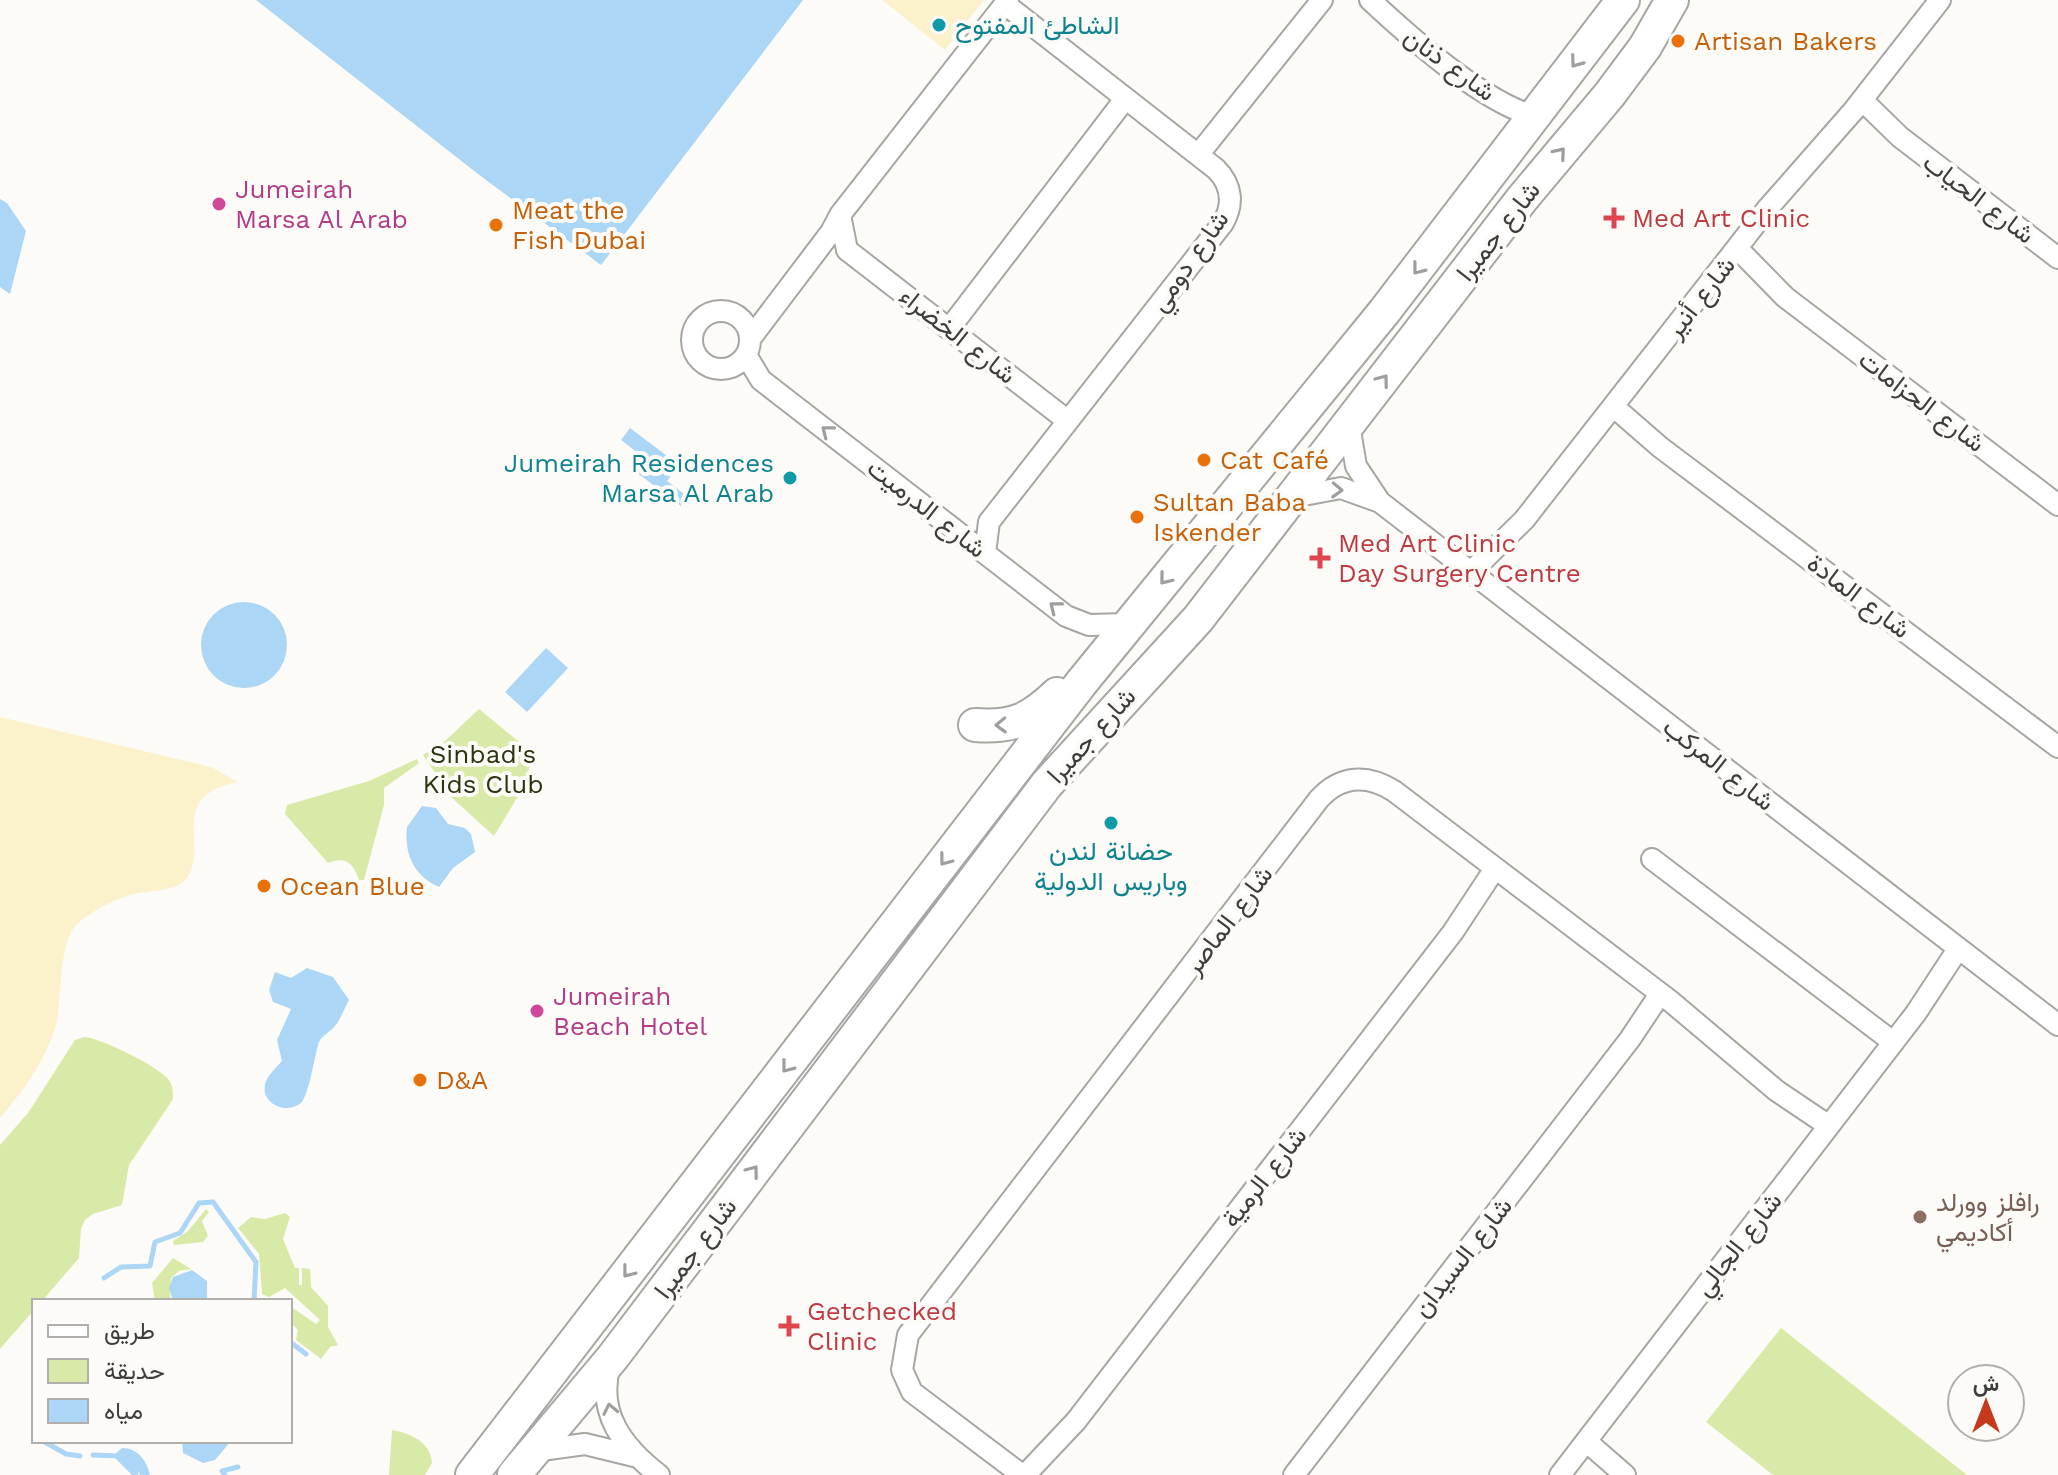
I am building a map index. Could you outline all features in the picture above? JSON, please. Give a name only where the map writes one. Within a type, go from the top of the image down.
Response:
[{"type":"main road","name":"شارع جميرا","points":[[472,1475],[1128,624],[1384,312],[1623,0]]},
{"type":"main road","name":"شارع جميرا","points":[[524,1463],[613,1357],[986,862],[1073,753],[1198,619],[1522,199],[1610,94],[1645,47],[1672,0]]},
{"type":"main road","points":[[1073,753],[1064,745],[1064,733],[1100,684],[1107,651]]},
{"type":"main road","points":[[975,725],[1012,726],[1031,718],[1086,663],[1107,651]]},
{"type":"main road","points":[[986,862],[993,830],[1028,782],[1028,771],[1021,762]]},
{"type":"main road","points":[[797,1017],[829,1012]]},
{"type":"street","points":[[1198,155],[1322,0]]},
{"type":"street","name":"شارع ذنان","points":[[1370,0],[1392,8],[1428,51],[1504,104],[1536,117]]},
{"type":"street","name":"شارع أنير","points":[[1477,577],[1610,413],[1768,208],[1858,105],[1940,0]]},
{"type":"street","points":[[840,215],[825,225],[767,300],[736,316],[715,312],[701,319],[693,332],[692,346],[701,361],[716,369],[733,367],[840,215],[1006,2]]},
{"type":"street","name":"شارع دومي","points":[[989,522],[1227,216],[1230,198],[1226,182],[1198,155],[1006,2]]},
{"type":"street","points":[[949,329],[1125,99]]},
{"type":"street","name":"شارع الحياب","points":[[1858,105],[2058,258]]},
{"type":"street","points":[[814,254],[847,250],[840,215]]},
{"type":"street","name":"شارع الخضراء","points":[[847,250],[1068,421]]},
{"type":"street","name":"شارع الحزامات","points":[[1733,255],[2058,505]]},
{"type":"street","name":"شارع الدرميت","points":[[736,316],[745,323],[748,347],[761,380],[1073,620],[1089,625],[1128,624]]},
{"type":"street","name":"شارع المادة","points":[[1610,413],[1660,447],[2058,747]]},
{"type":"street","name":"شارع المركب","points":[[1349,425],[1356,466],[1380,502]]},
{"type":"street","name":"شارع المركب","points":[[1293,497],[1341,488],[1380,502],[2058,1025]]},
{"type":"street","points":[[958,532],[989,522],[985,553]]},
{"type":"street","name":"شارع الماصر","points":[[1024,1475],[912,1392],[902,1370],[908,1335],[1319,799],[1327,790],[1349,780],[1378,783],[1394,791],[1500,875],[1664,997],[1825,1131]]},
{"type":"street","points":[[1652,859],[1893,1042]]},
{"type":"street","name":"شارع الرمية","points":[[1042,1475],[1076,1421],[1500,875]]},
{"type":"street","name":"شارع الجالي","points":[[1560,1475],[1964,954]]},
{"type":"street","name":"شارع السيدان","points":[[1294,1475],[1664,997]]},
{"type":"street","points":[[613,1357],[606,1392],[608,1410],[622,1442],[634,1456],[659,1475]]},
{"type":"street","name":"شارع الرمية","points":[[1024,1475],[1076,1421]]},
{"type":"street","points":[[524,1463],[585,1444],[634,1456]]},
{"type":"street","points":[[1582,1448],[1608,1475]]},
{"type":"street","points":[[1582,1448],[1625,1475]]},
{"type":"green space","name":"Sinbad's Kids Club","points":[[479,709],[535,755],[517,798],[494,836],[451,797],[423,755],[444,742]]},
{"type":"green space","points":[[417,759],[419,763],[384,788],[384,805],[364,880],[359,880],[348,862],[328,863],[285,814],[287,805],[369,781]]},
{"type":"green space","points":[[84,1037],[92,1039],[142,1061],[169,1080],[173,1099],[129,1165],[122,1205],[93,1214],[85,1220],[81,1229],[79,1258],[44,1299],[32,1299],[32,1312],[0,1349],[0,1145],[28,1113],[75,1040]]},
{"type":"green space","points":[[206,1209],[209,1212],[202,1221],[208,1236],[203,1242],[174,1245],[173,1241],[188,1231]]},
{"type":"green space","points":[[285,1213],[290,1217],[283,1239],[295,1268],[299,1268],[299,1285],[302,1285],[302,1268],[310,1269],[311,1287],[328,1306],[328,1327],[338,1345],[330,1347],[321,1359],[296,1340],[298,1330],[292,1324],[292,1307],[316,1324],[320,1320],[285,1288],[269,1297],[262,1294],[259,1254],[238,1228],[251,1217],[265,1219]]},
{"type":"green space","points":[[173,1258],[191,1269],[179,1271],[171,1278],[170,1299],[155,1299],[152,1283]]},
{"type":"green space","points":[[1781,1328],[1967,1475],[1773,1475],[1706,1422]]},
{"type":"green space","points":[[392,1430],[412,1436],[428,1449],[432,1463],[425,1475],[389,1475]]},
{"type":"sand","name":"الشاطئ المفتوح","points":[[882,0],[984,0],[945,50]]},
{"type":"sand","points":[[0,717],[211,767],[238,782],[216,789],[202,799],[196,810],[193,865],[183,883],[123,897],[77,924],[64,957],[58,1014],[52,1038],[33,1074],[0,1118]]},
{"type":"water","points":[[256,0],[803,0],[601,265],[478,174]]},
{"type":"water","points":[[0,199],[7,203],[26,231],[10,294],[0,287]]},
{"type":"water","points":[[630,428],[679,465],[667,481],[688,497],[681,506],[632,469],[642,456],[621,440]]},
{"type":"water","points":[[244,602],[260,606],[274,615],[283,629],[287,645],[283,661],[274,675],[260,684],[244,688],[228,684],[214,675],[205,661],[201,645],[205,629],[214,615],[228,606]]},
{"type":"water","points":[[546,648],[568,668],[527,712],[505,692]]},
{"type":"water","points":[[422,806],[436,808],[448,824],[465,828],[471,834],[475,852],[453,868],[439,887],[417,870],[407,846],[407,827]]},
{"type":"water","points":[[307,968],[333,977],[349,1000],[336,1024],[319,1042],[304,1099],[295,1107],[281,1107],[269,1101],[265,1089],[266,1081],[282,1061],[277,1040],[291,1009],[273,1002],[269,990],[275,972],[291,978]]},
{"type":"water","points":[[192,1270],[207,1281],[207,1298],[172,1299],[169,1288],[173,1277]]},
{"type":"water","points":[[182,1443],[229,1443],[215,1460],[203,1463],[183,1453]]},
{"type":"water","points":[[122,1448],[133,1450],[141,1456],[150,1475],[140,1475],[138,1471],[138,1475],[132,1475],[113,1456]]},
{"type":"waterway","points":[[104,1278],[121,1267],[150,1266],[155,1242],[180,1233],[199,1203],[213,1202],[256,1262],[254,1299]]},
{"type":"waterway","points":[[292,1344],[306,1354]]},
{"type":"waterway","points":[[47,1443],[66,1454],[80,1456]]},
{"type":"waterway","points":[[93,1455],[120,1456]]},
{"type":"waterway","points":[[225,1475],[222,1471],[238,1467]]},
{"type":"place","name":"الشاطئ المفتوح","points":[[939,25]]},
{"type":"place","name":"Artisan Bakers","points":[[1678,41]]},
{"type":"place","name":"Jumeirah Marsa Al Arab","points":[[219,204]]},
{"type":"place","name":"Med Art Clinic","points":[[1614,218]]},
{"type":"place","name":"Meat the Fish Dubai","points":[[496,225]]},
{"type":"place","name":"Cat Café","points":[[1204,460]]},
{"type":"place","name":"Jumeirah Residences Marsa Al Arab","points":[[790,478]]},
{"type":"place","name":"Sultan Baba Iskender","points":[[1137,517]]},
{"type":"place","name":"Med Art Clinic Day Surgery Centre","points":[[1320,558]]},
{"type":"place","name":"حضانة لندن وباريس الدولية","points":[[1111,823]]},
{"type":"place","name":"Ocean Blue","points":[[264,886]]},
{"type":"place","name":"Jumeirah Beach Hotel","points":[[537,1011]]},
{"type":"place","name":"D&A","points":[[420,1080]]},
{"type":"place","name":"رافلز وورلد أكاديمي","points":[[1920,1217]]},
{"type":"place","name":"Getchecked Clinic","points":[[789,1326]]}]
